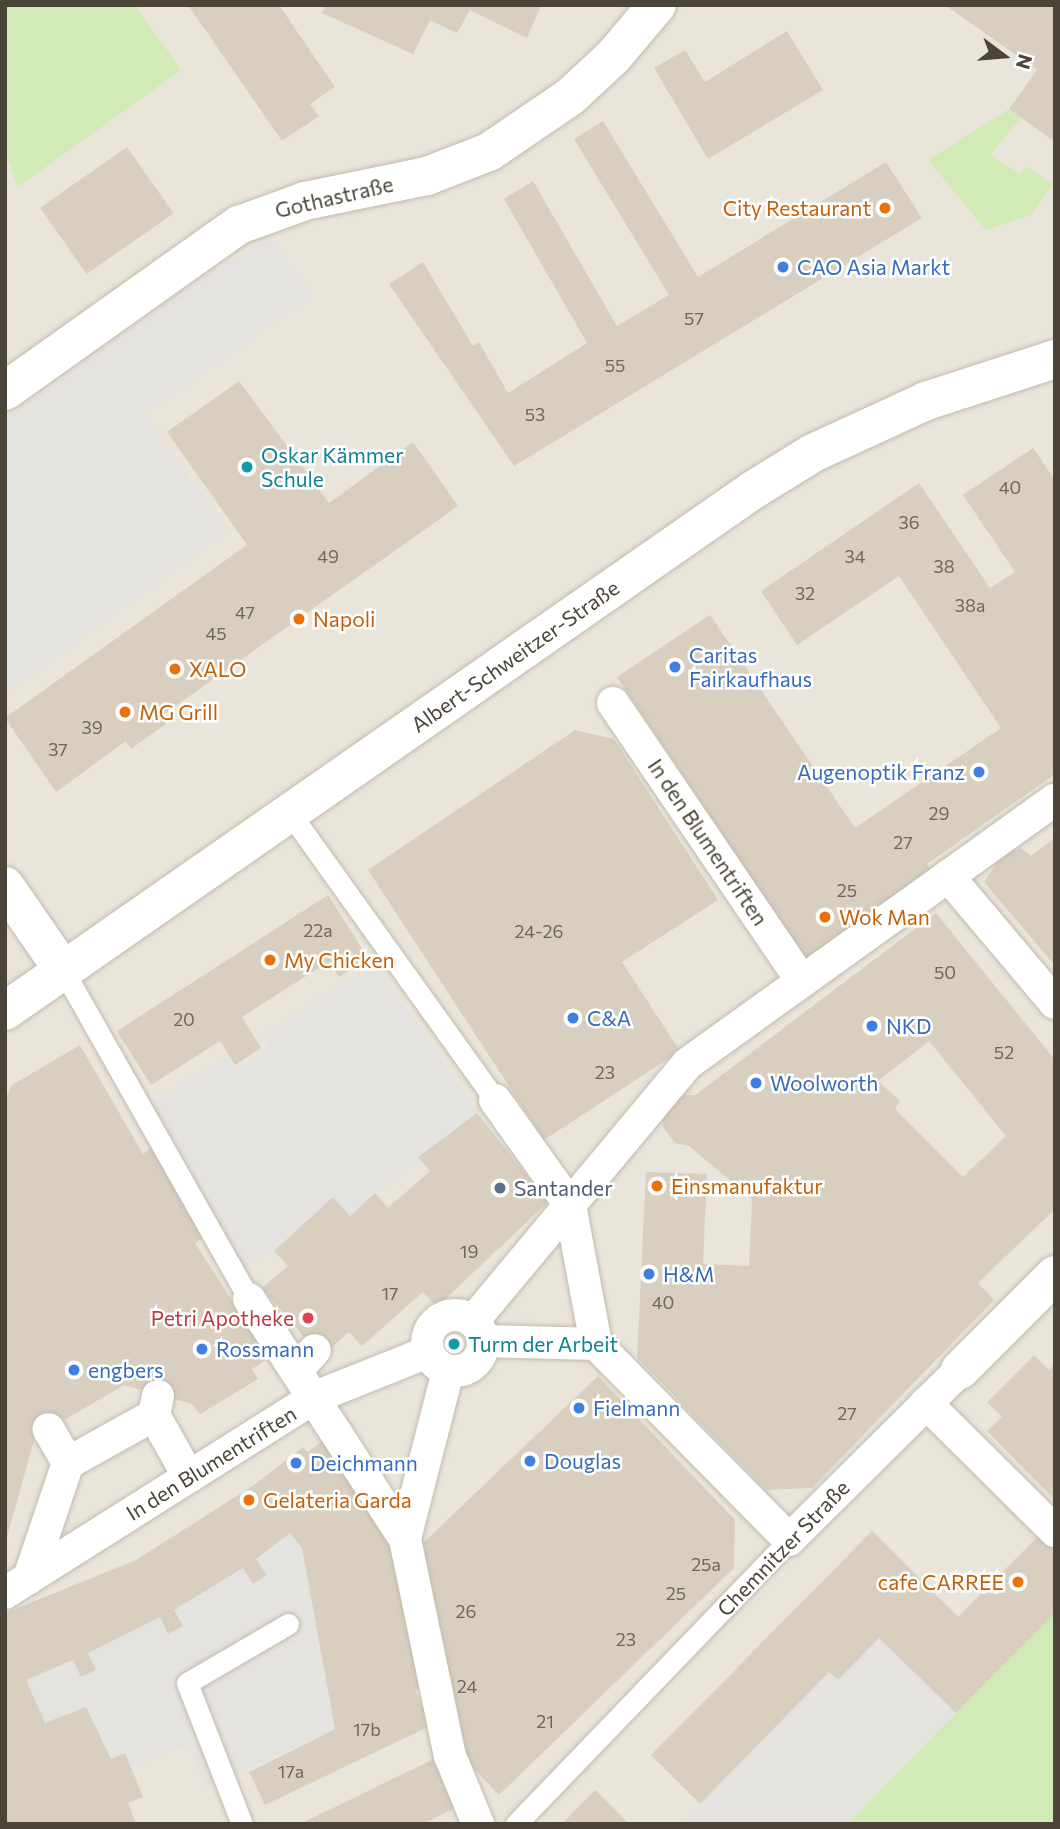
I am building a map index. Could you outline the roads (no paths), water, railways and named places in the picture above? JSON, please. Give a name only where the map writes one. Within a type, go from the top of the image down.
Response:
[{"type":"street","name":"Gothastraße","points":[[5,391],[239,225],[305,201],[427,176],[489,152],[571,96],[613,57],[657,5]]},
{"type":"street","name":"Albert-Schweitzer-Straße","points":[[5,1012],[695,529],[813,453],[966,385],[1055,359]]},
{"type":"street","name":"In den Blumentriften","points":[[613,703],[802,982]]},
{"type":"street","points":[[438,1361],[473,1365],[478,1331],[505,1263],[570,1205],[687,1064],[1055,800]]},
{"type":"street","points":[[948,876],[1055,1003]]},
{"type":"street","points":[[5,886],[63,970]]},
{"type":"street","points":[[495,1100],[570,1205],[596,1344],[789,1540]]},
{"type":"street","name":"Chemnitzer Straße","points":[[789,1540],[1055,1275]]},
{"type":"street","points":[[249,1298],[305,1361],[313,1398],[405,1539]]},
{"type":"street","points":[[478,1824],[438,1738],[405,1539],[438,1361],[428,1334],[439,1320],[456,1315],[478,1331],[596,1344]]},
{"type":"street","name":"In den Blumentriften","points":[[17,1586],[313,1398],[438,1361]]},
{"type":"street","points":[[926,1404],[1055,1531]]},
{"type":"street","points":[[17,1586],[68,1463],[156,1405],[189,1477]]},
{"type":"street","points":[[48,1429],[68,1463]]},
{"type":"lane","points":[[289,812],[495,1100]]},
{"type":"lane","points":[[63,970],[249,1298]]},
{"type":"lane","name":"Chemnitzer Straße","points":[[516,1824],[789,1540]]},
{"type":"lane","points":[[242,1824],[187,1683],[288,1624]]},
{"type":"place","name":"City Restaurant","points":[[885,208]]},
{"type":"place","name":"CAO Asia Markt","points":[[783,267]]},
{"type":"place","name":"Oskar Kämmer Schule","points":[[247,467]]},
{"type":"place","name":"Napoli","points":[[299,619]]},
{"type":"place","name":"Caritas Fairkaufhaus","points":[[675,667]]},
{"type":"place","name":"XALO","points":[[175,669]]},
{"type":"place","name":"MG Grill","points":[[125,712]]},
{"type":"place","name":"Augenoptik Franz","points":[[979,772]]},
{"type":"place","name":"Wok Man","points":[[825,917]]},
{"type":"place","name":"My Chicken","points":[[270,960]]},
{"type":"place","name":"C&A","points":[[573,1018]]},
{"type":"place","name":"NKD","points":[[872,1026]]},
{"type":"place","name":"Woolworth","points":[[756,1083]]},
{"type":"place","name":"Einsmanufaktur","points":[[657,1186]]},
{"type":"place","name":"Santander","points":[[500,1188]]},
{"type":"place","name":"H&M","points":[[649,1274]]},
{"type":"place","name":"Petri Apotheke","points":[[308,1318]]},
{"type":"place","name":"Turm der Arbeit","points":[[454,1344]]},
{"type":"place","name":"Rossmann","points":[[202,1349]]},
{"type":"place","name":"engbers","points":[[74,1370]]},
{"type":"place","name":"Fielmann","points":[[579,1408]]},
{"type":"place","name":"Douglas","points":[[530,1461]]},
{"type":"place","name":"Deichmann","points":[[296,1463]]},
{"type":"place","name":"Gelateria Garda","points":[[249,1500]]},
{"type":"place","name":"cafe CARREE","points":[[1018,1582]]}]
